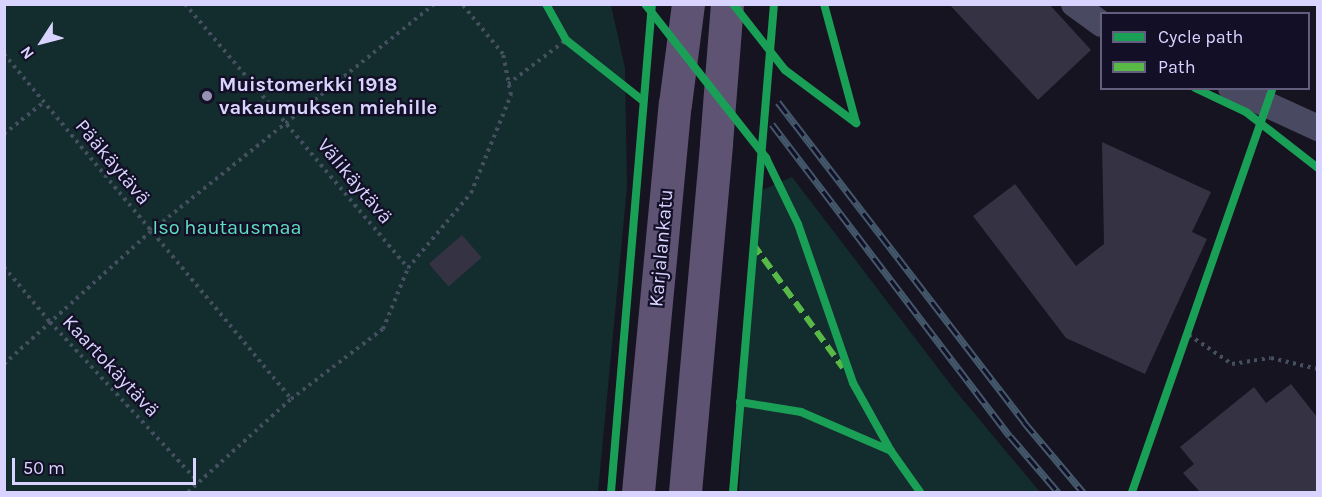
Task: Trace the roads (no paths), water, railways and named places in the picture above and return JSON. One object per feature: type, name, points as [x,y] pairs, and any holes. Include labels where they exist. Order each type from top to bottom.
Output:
[{"type":"main road","name":"Karjalankatu","points":[[638,492],[675,104],[688,4]]},
{"type":"main road","points":[[685,492],[727,4]]},
{"type":"street","points":[[1074,4],[1100,23]]},
{"type":"street","points":[[1235,90],[1317,128]]},
{"type":"railway","points":[[778,102],[1024,422],[1083,492]]},
{"type":"railway","points":[[772,124],[1010,436],[1058,492]]},
{"type":"place","name":"Muistomerkki 1918 vakaumuksen miehille","points":[[207,96]]},
{"type":"park label","name":"Iso hautausmaa","points":[[227,227]]}]
